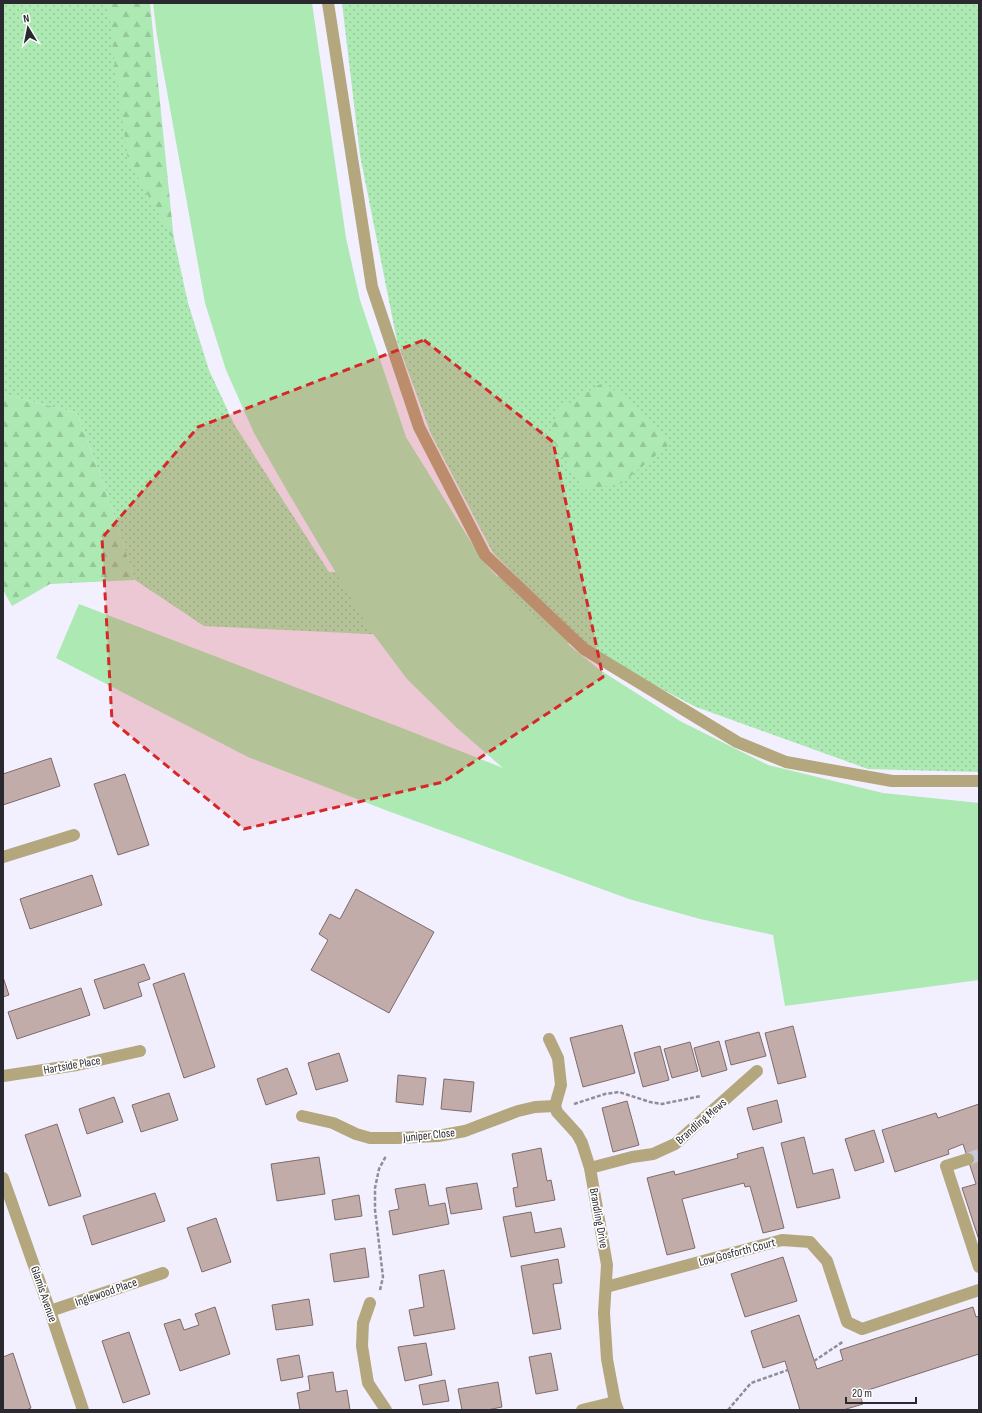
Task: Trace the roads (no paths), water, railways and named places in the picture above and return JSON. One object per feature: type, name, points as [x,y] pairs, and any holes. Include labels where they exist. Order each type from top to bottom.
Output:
[{"type":"street","points":[[328,3],[372,287],[419,427],[486,555],[584,649],[737,742],[786,762],[892,781],[979,781]]},
{"type":"street","points":[[3,857],[74,835]]},
{"type":"street","points":[[549,1039],[558,1058],[561,1085],[555,1106]]},
{"type":"street","name":"Hartside Place","points":[[3,1076],[77,1065],[140,1051]]},
{"type":"street","name":"Brandling Mews","points":[[590,1168],[653,1154],[675,1144],[757,1070]]},
{"type":"street","name":"Juniper Close","points":[[302,1116],[333,1123],[356,1134],[370,1138],[397,1138],[438,1136],[465,1132],[518,1111],[535,1107],[555,1106]]},
{"type":"street","name":"Brandling Drive","points":[[555,1106],[557,1112],[577,1134],[582,1143],[590,1168],[606,1265],[604,1313],[607,1359],[617,1406]]},
{"type":"street","points":[[968,1159],[946,1166],[979,1267]]},
{"type":"street","name":"Glamis Avenue","points":[[3,1178],[83,1410]]},
{"type":"street","name":"Low Gosforth Court","points":[[606,1287],[782,1240],[810,1242],[827,1262],[847,1322],[862,1329],[979,1290]]},
{"type":"street","name":"Inglewood Place","points":[[50,1311],[163,1273]]},
{"type":"street","points":[[370,1303],[363,1323],[362,1346],[368,1384],[386,1410]]},
{"type":"street","points":[[582,1410],[617,1406]]},
{"type":"tunnel","points":[[968,1159],[979,1155]]}]
